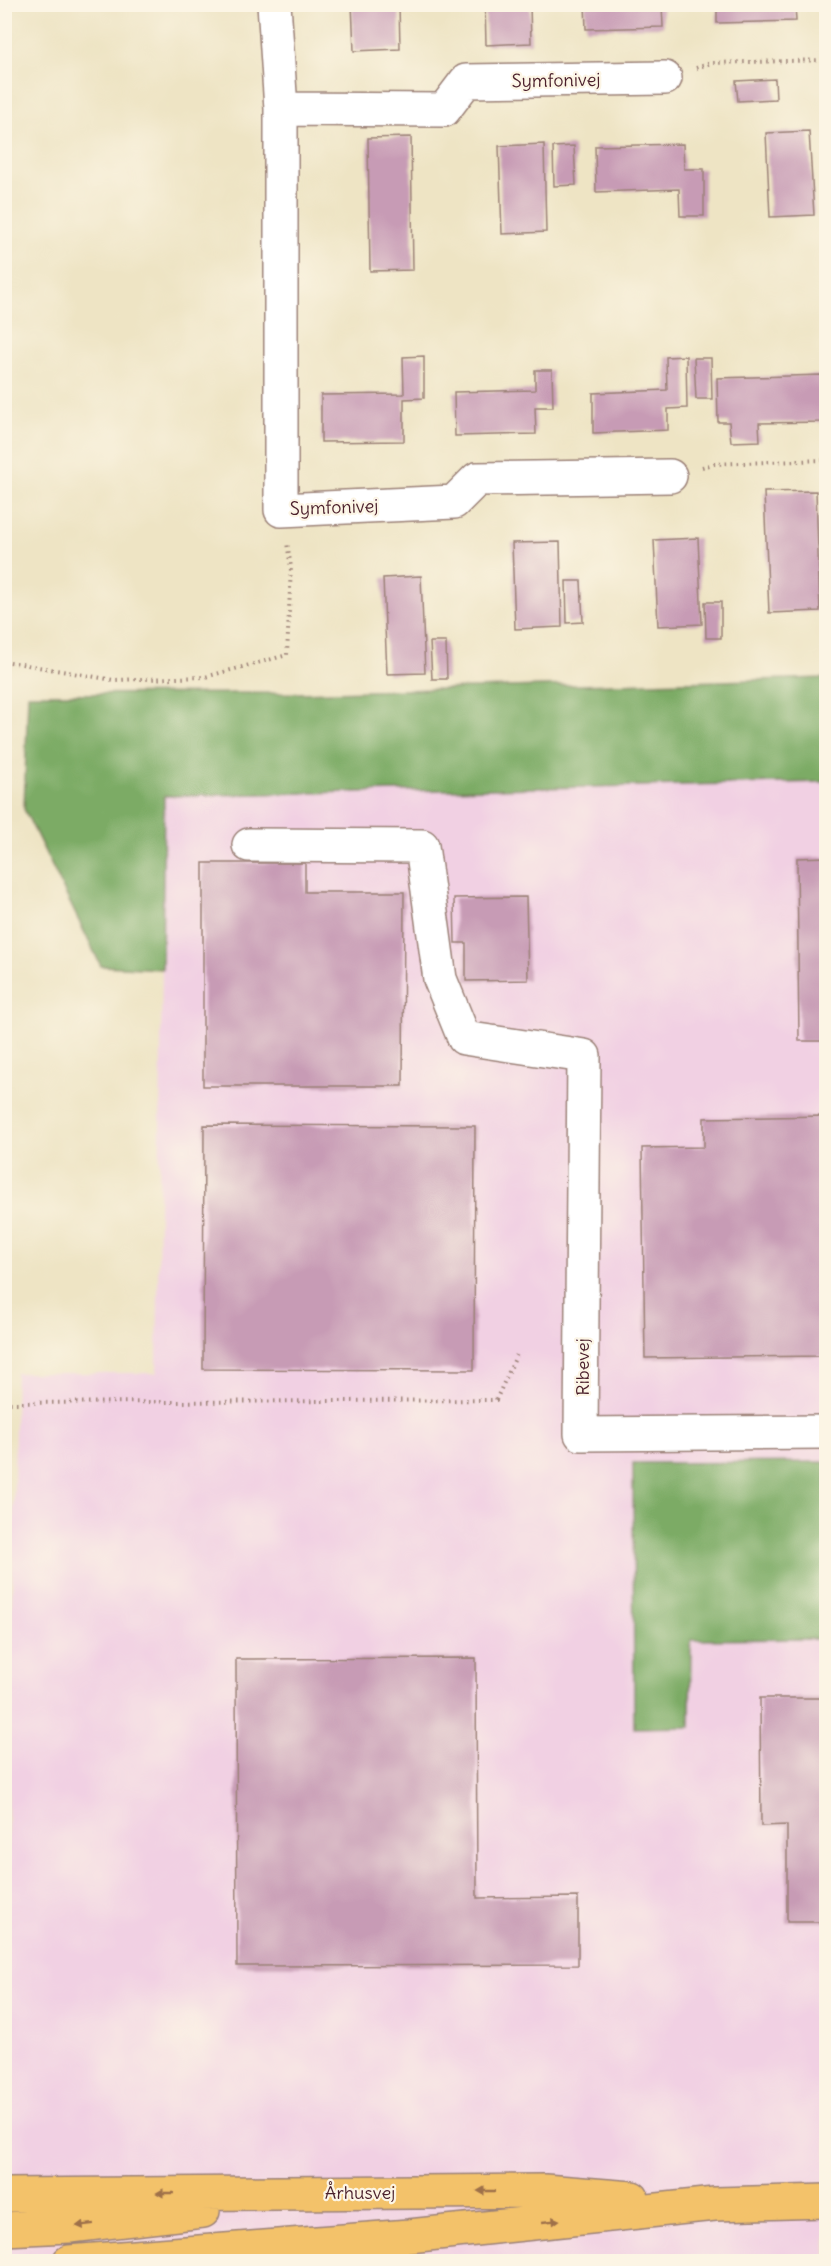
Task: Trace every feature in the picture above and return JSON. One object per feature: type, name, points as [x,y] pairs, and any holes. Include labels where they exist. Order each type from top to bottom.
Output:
[{"type":"main road","name":"Århusvej","points":[[4,2195],[545,2191],[715,2204]]},
{"type":"main road","points":[[4,2229],[70,2226],[372,2192]]},
{"type":"main road","name":"Århusvej","points":[[69,2262],[409,2236],[715,2204],[826,2201]]},
{"type":"street","name":"Symfonivej","points":[[274,4],[281,109],[281,510],[454,502],[477,479],[670,476]]},
{"type":"street","name":"Symfonivej","points":[[281,109],[444,110],[466,81],[665,78]]},
{"type":"street","name":"Ribevej","points":[[249,845],[422,846],[440,979],[464,1038],[584,1056],[582,1434],[826,1432]]},
{"type":"path","points":[[665,78],[711,63],[826,60]]},
{"type":"path","points":[[670,476],[714,464],[826,460]]},
{"type":"path","points":[[4,661],[112,680],[205,677],[287,655],[291,567],[281,510]]},
{"type":"path","points":[[4,1403],[496,1400],[517,1354]]},
{"type":"shaded area","points":[[826,782],[826,2261],[5,2262],[5,1988],[16,1373],[157,1373],[164,796]]},
{"type":"green space","points":[[826,678],[826,782],[164,796],[162,969],[101,966],[24,809],[28,694],[298,693]]},
{"type":"green space","points":[[826,1462],[826,1639],[691,1640],[690,1727],[634,1728],[633,1463]]},
{"type":"building","points":[[352,4],[399,4],[400,49],[354,51]]},
{"type":"building","points":[[485,4],[530,4],[531,43],[486,45]]},
{"type":"building","points":[[585,4],[662,4],[663,27],[586,29]]},
{"type":"building","points":[[717,4],[795,4],[796,21],[717,23]]},
{"type":"building","points":[[775,79],[776,99],[738,101],[736,81]]},
{"type":"building","points":[[809,131],[814,215],[770,217],[766,133]]},
{"type":"building","points":[[411,137],[413,270],[370,271],[368,138]]},
{"type":"building","points":[[544,144],[546,232],[502,234],[499,146]]},
{"type":"building","points":[[683,144],[684,169],[704,169],[704,216],[680,216],[679,189],[596,192],[595,146]]},
{"type":"building","points":[[574,146],[576,185],[554,186],[553,147]]},
{"type":"building","points":[[424,356],[424,398],[404,399],[404,441],[321,442],[321,395],[404,394],[403,357]]},
{"type":"building","points":[[686,356],[687,408],[668,409],[668,430],[593,433],[593,393],[667,390],[666,357]]},
{"type":"building","points":[[694,358],[711,358],[712,399],[696,399]]},
{"type":"building","points":[[535,370],[552,370],[553,407],[535,407],[536,434],[455,436],[454,392],[535,390]]},
{"type":"building","points":[[822,375],[823,422],[759,423],[760,441],[731,442],[729,422],[718,422],[717,378]]},
{"type":"building","points":[[816,491],[820,611],[769,613],[764,492]]},
{"type":"building","points":[[698,538],[702,624],[658,626],[654,540]]},
{"type":"building","points":[[560,542],[562,627],[515,629],[512,543]]},
{"type":"building","points":[[421,576],[425,673],[387,674],[383,578]]},
{"type":"building","points":[[566,581],[581,581],[583,622],[567,623]]},
{"type":"building","points":[[705,602],[721,602],[721,638],[706,638]]},
{"type":"building","points":[[430,642],[446,642],[447,679],[432,679]]},
{"type":"building","points":[[826,857],[826,1041],[799,1041],[797,858]]},
{"type":"building","points":[[203,863],[305,863],[305,892],[404,892],[403,1086],[203,1086]]},
{"type":"building","points":[[526,897],[528,980],[466,981],[466,943],[455,943],[454,898]]},
{"type":"building","points":[[826,1116],[826,1356],[645,1358],[642,1148],[704,1147],[704,1118]]},
{"type":"building","points":[[204,1125],[475,1126],[474,1370],[203,1369]]},
{"type":"building","points":[[476,1658],[477,1898],[578,1897],[578,1965],[237,1966],[236,1659]]},
{"type":"building","points":[[760,1698],[826,1698],[826,1922],[787,1922],[787,1825],[761,1826]]}]
